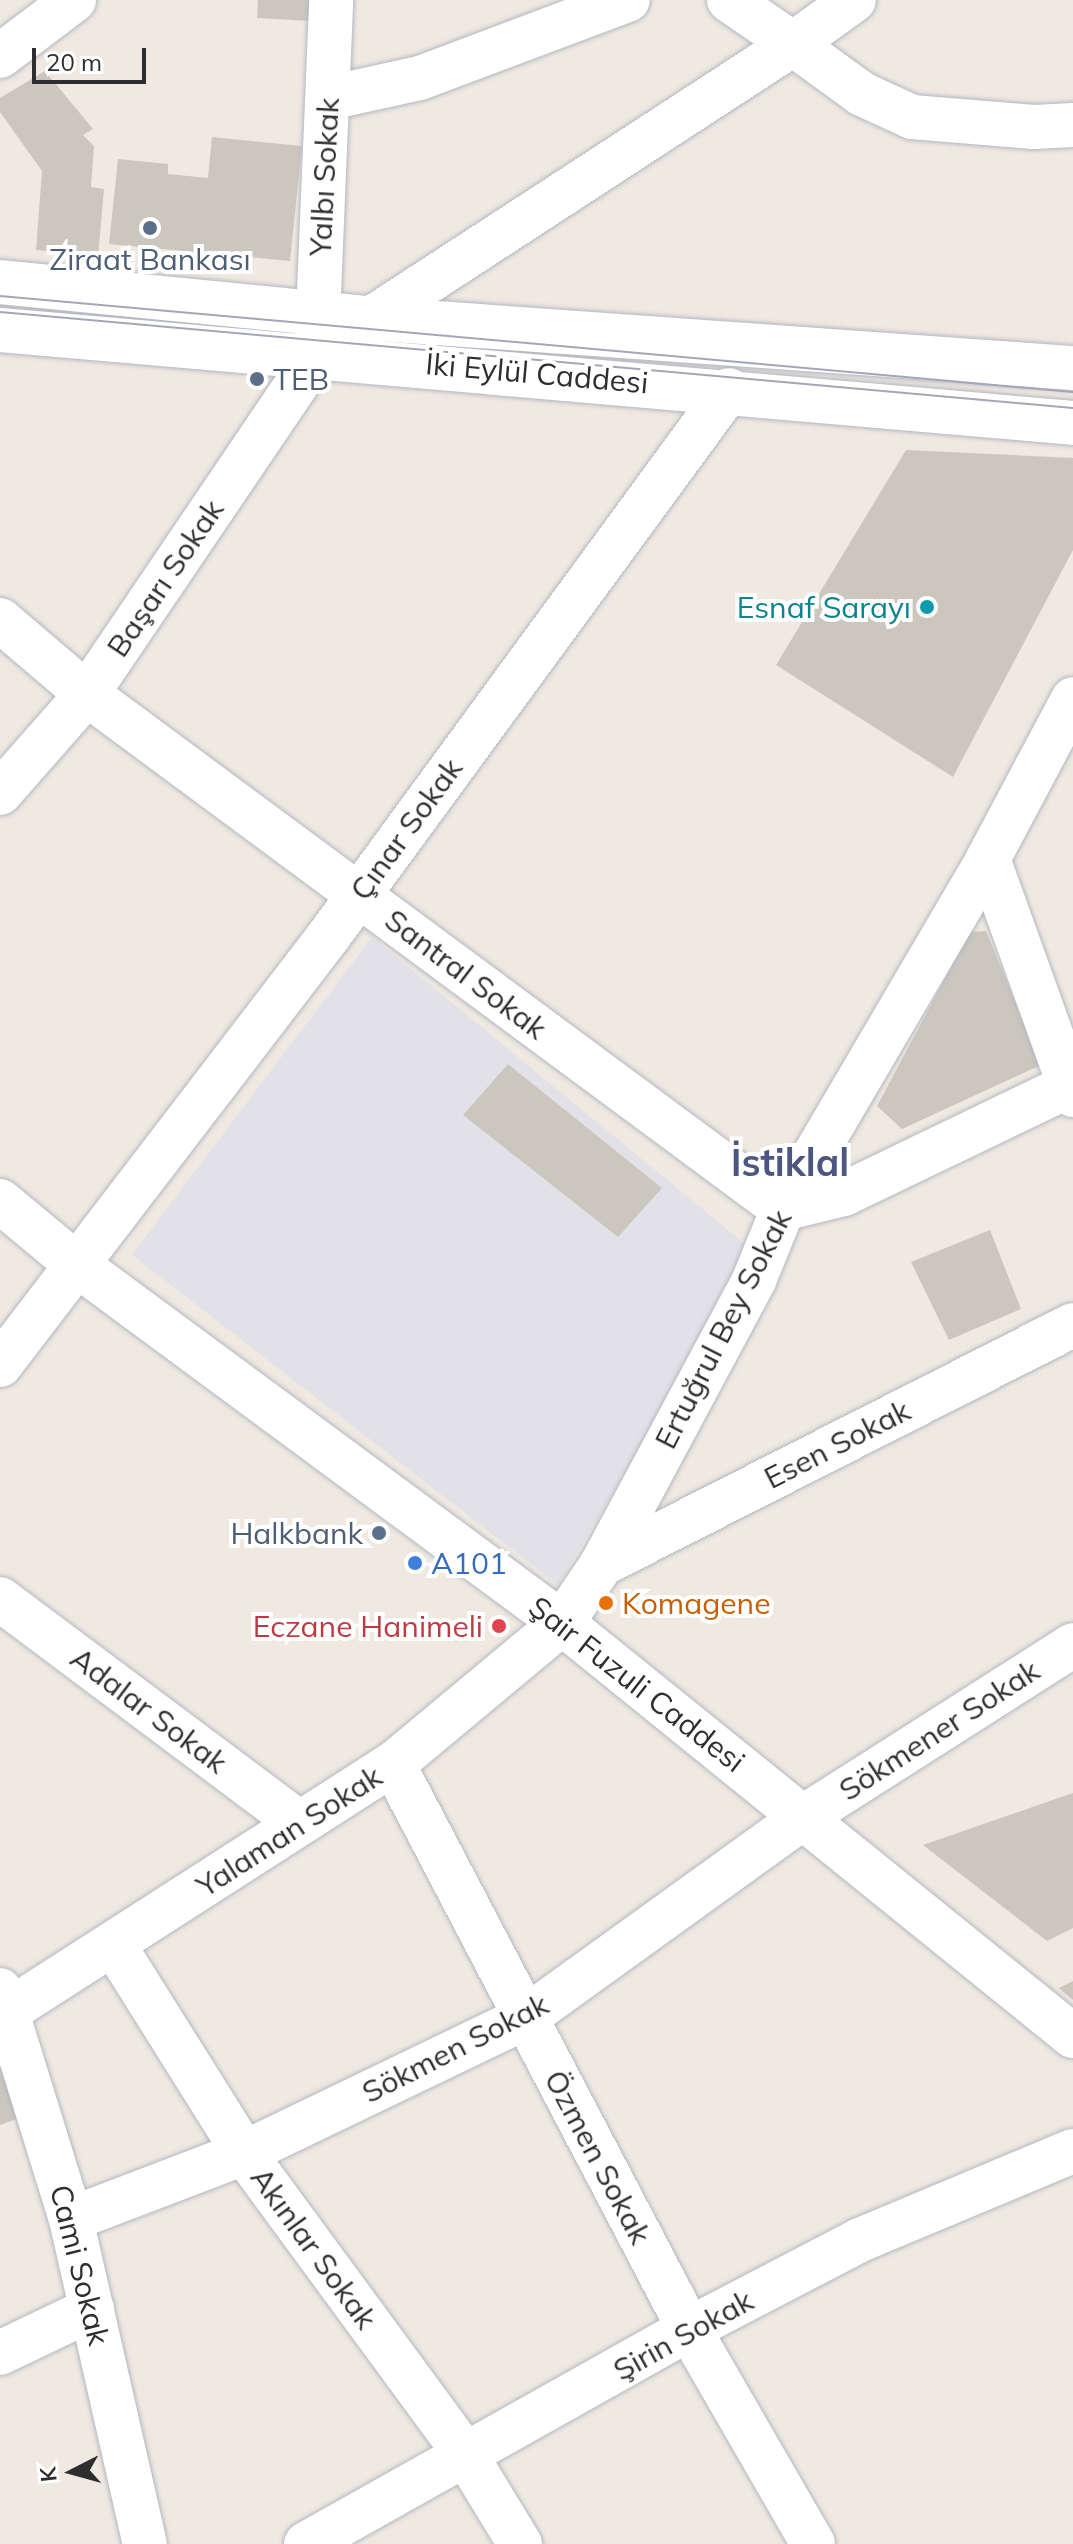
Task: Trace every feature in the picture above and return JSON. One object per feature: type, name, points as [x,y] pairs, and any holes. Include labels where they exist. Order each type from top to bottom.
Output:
[{"type":"street","points":[[0,56],[74,0]]},
{"type":"street","name":"Yalbı Sokak","points":[[317,333],[331,0]]},
{"type":"street","points":[[329,98],[420,78],[628,0]]},
{"type":"street","points":[[729,0],[862,94],[912,117],[1073,125]]},
{"type":"street","points":[[0,282],[317,333],[366,318],[793,44],[854,0]]},
{"type":"street","points":[[366,318],[1073,368]]},
{"type":"street","name":"İki Eylül Caddesi","points":[[0,330],[317,333],[729,390],[1073,423]]},
{"type":"street","name":"Başarı Sokak","points":[[0,793],[87,694],[317,333]]},
{"type":"street","name":"Çınar Sokak","points":[[0,1365],[358,894],[729,390]]},
{"type":"street","name":"Santral Sokak","points":[[0,620],[87,694],[783,1209]]},
{"type":"street","name":"Ertuğrul Bey Sokak","points":[[562,1623],[602,1564],[754,1280],[783,1209],[988,859],[1073,699]]},
{"type":"street","points":[[783,1209],[844,1194],[1072,1088],[988,859]]},
{"type":"street","name":"Şair Fuzuli Caddesi","points":[[0,1201],[76,1264],[562,1623],[805,1816],[1073,2036]]},
{"type":"street","name":"Esen Sokak","points":[[602,1564],[1073,1325]]},
{"type":"street","name":"Adalar Sokak","points":[[0,1599],[298,1822]]},
{"type":"street","name":"Yalaman Sokak","points":[[3,2006],[115,1947],[298,1822],[393,1764],[562,1623]]},
{"type":"street","name":"Sökmener Sokak","points":[[805,1816],[1073,1645]]},
{"type":"street","name":"Özmen Sokak","points":[[393,1764],[689,2329],[813,2544]]},
{"type":"street","name":"Sökmen Sokak","points":[[71,2219],[244,2153],[525,2018],[805,1816]]},
{"type":"street","name":"Akınlar Sokak","points":[[115,1947],[244,2153],[467,2457],[520,2544]]},
{"type":"street","name":"Cami Sokak","points":[[3,2006],[71,2219],[145,2544]]},
{"type":"street","name":"Şirin Sokak","points":[[306,2544],[467,2457],[689,2329],[860,2240],[1073,2151]]},
{"type":"street","points":[[0,2353],[92,2309]]},
{"type":"shaded area","points":[[372,937],[756,1253],[558,1585],[132,1255]]},
{"type":"building","points":[[258,0],[312,0],[310,21],[257,18]]},
{"type":"building","points":[[45,71],[93,129],[83,135],[94,146],[91,187],[104,189],[98,256],[36,250],[42,171],[0,112],[0,98]]},
{"type":"building","points":[[212,137],[302,146],[290,261],[109,244],[118,159],[168,164],[168,174],[208,178]]},
{"type":"building","name":"Esnaf Sarayı","points":[[906,450],[1073,458],[1073,550],[953,777],[776,665]]},
{"type":"building","points":[[986,931],[1041,1065],[902,1129],[877,1106],[970,932]]},
{"type":"building","points":[[508,1064],[662,1188],[618,1237],[463,1115]]},
{"type":"building","points":[[990,1230],[1021,1309],[949,1340],[911,1262]]},
{"type":"building","points":[[1073,1793],[1073,1928],[1047,1941],[923,1845]]},
{"type":"building","points":[[1073,1981],[1073,2000],[1059,1988]]},
{"type":"building","points":[[0,2054],[28,2115],[0,2125]]},
{"type":"tram line","points":[[0,296],[1073,392]]},
{"type":"tram line","points":[[0,312],[1073,408]]},
{"type":"place","name":"Ziraat Bankası","points":[[150,228]]},
{"type":"place","name":"TEB","points":[[257,379]]},
{"type":"place","name":"Esnaf Sarayı","points":[[927,607]]},
{"type":"place","name":"Halkbank","points":[[379,1533]]},
{"type":"place","name":"A101","points":[[415,1563]]},
{"type":"place","name":"Komagene","points":[[606,1603]]},
{"type":"place","name":"Eczane Hanimeli","points":[[499,1626]]},
{"type":"district","name":"İstiklal","points":[[790,1163]]}]
